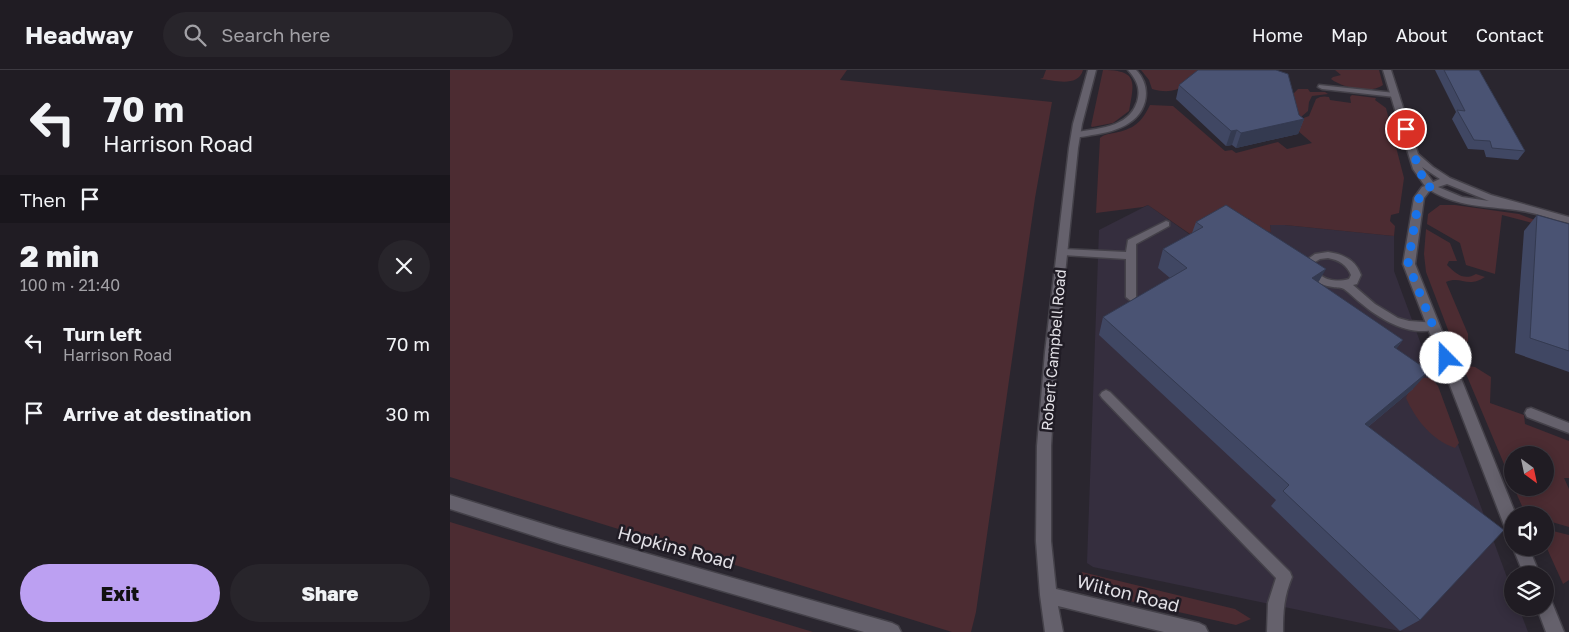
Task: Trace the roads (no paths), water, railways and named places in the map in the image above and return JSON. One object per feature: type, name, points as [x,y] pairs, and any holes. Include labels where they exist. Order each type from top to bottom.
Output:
[{"type":"street","name":"Robert Campbell Road","points":[[1054,632],[1048,595],[1043,530],[1049,380],[1076,135],[1092,70]]},
{"type":"street","points":[[1387,70],[1420,173],[1431,186],[1442,193],[1460,200],[1518,207]]},
{"type":"street","points":[[1414,154],[1430,170],[1447,180],[1518,207],[1569,220]]},
{"type":"street","points":[[1447,180],[1431,186],[1419,198],[1408,259],[1410,270],[1504,506]]},
{"type":"street","name":"Hopkins Road","points":[[450,502],[537,531],[752,590],[892,632]]},
{"type":"street","name":"Wilton Road","points":[[1048,595],[1200,632]]},
{"type":"street","points":[[1549,616],[1555,632]]},
{"type":"lane","points":[[1076,135],[1120,125],[1135,115],[1140,104],[1143,85],[1132,70]]},
{"type":"lane","points":[[1322,87],[1395,95]]},
{"type":"lane","points":[[1131,297],[1131,242],[1166,224]]},
{"type":"lane","points":[[1063,252],[1131,256]]},
{"type":"lane","points":[[1345,284],[1394,321],[1405,324],[1433,326]]},
{"type":"lane","points":[[1106,395],[1285,577],[1276,592],[1275,632]]},
{"type":"lane","points":[[1531,413],[1569,428]]}]
